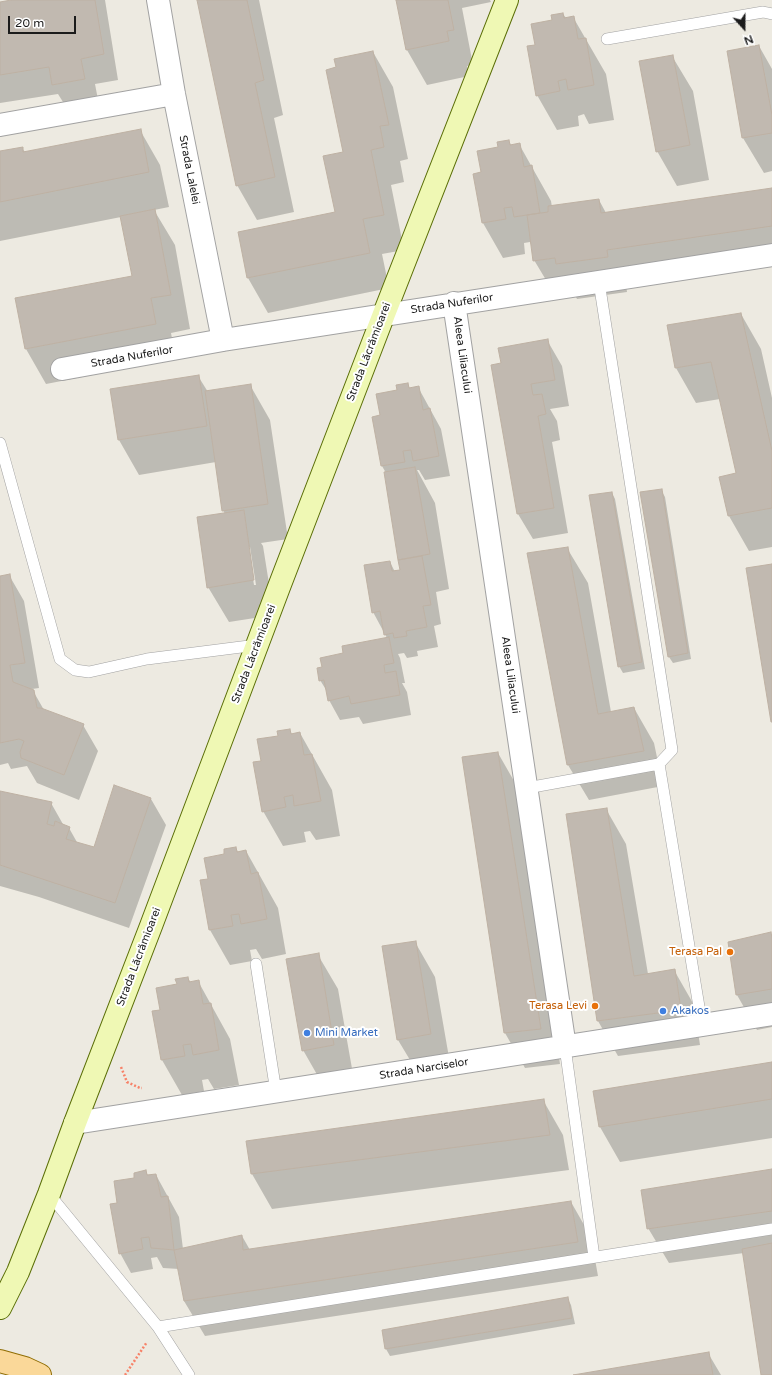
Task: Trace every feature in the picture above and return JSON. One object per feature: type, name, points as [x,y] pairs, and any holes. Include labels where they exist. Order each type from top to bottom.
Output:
[{"type":"main road","name":"Strada Lăcrămioarei","points":[[0,1308],[18,1272],[49,1194],[257,645],[384,314],[507,0]]},
{"type":"main road","points":[[0,1362],[25,1368],[40,1375]]},
{"type":"street","name":"Strada Lalelei","points":[[158,0],[174,94],[223,340]]},
{"type":"street","points":[[0,125],[174,94]]},
{"type":"street","name":"Strada Nuferilor","points":[[62,369],[223,340],[384,314],[772,255]]},
{"type":"street","name":"Aleea Liliacului","points":[[454,303],[565,1047]]},
{"type":"street","name":"Strada Narciselor","points":[[75,1124],[772,1014]]},
{"type":"lane","points":[[608,39],[763,12],[772,14]]},
{"type":"lane","points":[[526,788],[659,764],[672,750],[599,282]]},
{"type":"lane","points":[[0,443],[60,659],[75,670],[89,672],[147,659],[257,645]]},
{"type":"lane","points":[[659,764],[702,1025]]},
{"type":"lane","points":[[256,964],[276,1092]]},
{"type":"lane","points":[[565,1047],[594,1257]]},
{"type":"lane","points":[[49,1194],[158,1327],[189,1375]]},
{"type":"lane","points":[[158,1327],[772,1229]]},
{"type":"path","points":[[125,1375],[158,1327]]},
{"type":"building","points":[[11,0],[95,0],[104,54],[81,59],[85,79],[52,85],[49,67],[0,75],[0,2]]},
{"type":"building","points":[[197,0],[247,0],[264,80],[255,83],[275,177],[236,186]]},
{"type":"building","points":[[396,0],[448,0],[454,30],[447,31],[449,41],[406,50]]},
{"type":"building","points":[[563,13],[564,18],[574,16],[578,39],[586,38],[594,85],[568,90],[566,79],[558,81],[560,91],[536,96],[527,46],[535,45],[531,24],[552,20],[551,15]]},
{"type":"building","points":[[759,45],[772,115],[772,133],[742,138],[727,51]]},
{"type":"building","points":[[373,51],[389,125],[380,126],[384,147],[371,150],[384,215],[363,219],[370,253],[247,278],[238,232],[335,212],[323,156],[343,152],[326,70],[336,67],[334,59]]},
{"type":"building","points":[[673,55],[690,145],[656,152],[639,61]]},
{"type":"building","points":[[141,129],[149,172],[0,202],[0,151],[23,147],[23,152]]},
{"type":"building","points":[[509,140],[510,145],[520,143],[524,167],[532,165],[540,213],[514,217],[512,207],[504,208],[506,219],[482,223],[473,174],[481,172],[477,151],[498,147],[497,142]]},
{"type":"building","points":[[772,188],[772,226],[607,250],[608,257],[556,264],[555,258],[533,261],[527,215],[548,212],[548,206],[599,199],[601,213]]},
{"type":"building","points":[[155,209],[171,295],[151,298],[156,324],[25,349],[15,298],[132,276],[120,216]]},
{"type":"building","points":[[741,313],[772,451],[772,508],[728,516],[719,477],[736,473],[711,362],[675,368],[667,325]]},
{"type":"building","points":[[548,339],[555,380],[531,384],[533,395],[542,394],[546,414],[538,416],[554,508],[517,514],[491,365],[501,363],[498,348]]},
{"type":"building","points":[[199,375],[207,426],[118,440],[110,389]]},
{"type":"building","points":[[408,383],[409,388],[419,386],[423,410],[430,408],[439,456],[413,461],[411,450],[403,451],[405,462],[381,466],[372,417],[380,415],[376,394],[397,390],[396,385]]},
{"type":"building","points":[[251,384],[268,504],[222,511],[205,391]]},
{"type":"building","points":[[415,467],[430,554],[398,560],[384,472]]},
{"type":"building","points":[[662,489],[688,653],[668,657],[640,492]]},
{"type":"building","points":[[612,492],[642,662],[618,667],[589,495]]},
{"type":"building","points":[[244,510],[254,580],[207,588],[197,517]]},
{"type":"building","points":[[568,547],[598,714],[634,707],[644,751],[567,765],[527,553]]},
{"type":"building","points":[[422,556],[431,605],[423,606],[427,627],[406,631],[407,636],[394,638],[393,633],[384,635],[380,611],[372,613],[364,565],[390,561],[392,571],[400,570],[398,560]]},
{"type":"building","points":[[772,564],[772,722],[771,722],[746,568]]},
{"type":"building","points":[[10,574],[25,663],[10,665],[13,682],[34,690],[37,708],[41,708],[84,724],[64,775],[21,758],[20,752],[24,741],[19,739],[0,743],[0,576]]},
{"type":"building","points":[[389,637],[394,663],[384,665],[385,673],[396,671],[400,695],[351,704],[349,696],[328,701],[324,680],[319,681],[317,668],[322,667],[320,658],[343,653],[342,646]]},
{"type":"building","points":[[290,729],[291,734],[300,732],[304,755],[312,754],[321,801],[294,806],[293,795],[284,797],[286,807],[262,812],[253,762],[261,761],[257,739],[278,736],[277,731]]},
{"type":"building","points":[[498,752],[541,1029],[504,1033],[462,757]]},
{"type":"building","points":[[114,785],[151,798],[115,903],[0,865],[0,791],[52,802],[47,824],[54,826],[55,821],[70,827],[66,839],[94,847]]},
{"type":"building","points":[[607,808],[634,976],[675,969],[681,1010],[597,1021],[566,814]]},
{"type":"building","points":[[236,847],[237,852],[246,850],[251,874],[258,872],[267,919],[241,924],[239,914],[231,915],[233,926],[209,930],[200,880],[208,879],[204,858],[224,854],[224,849]]},
{"type":"building","points":[[771,932],[772,989],[736,995],[728,942]]},
{"type":"building","points":[[416,941],[431,1034],[397,1040],[382,946]]},
{"type":"building","points":[[319,953],[334,1045],[302,1051],[286,959]]},
{"type":"building","points":[[188,977],[189,982],[199,980],[203,1004],[211,1003],[219,1050],[193,1055],[191,1044],[183,1045],[185,1056],[161,1060],[152,1011],[160,1010],[156,988],[177,984],[175,979]]},
{"type":"building","points":[[772,1062],[772,1099],[599,1127],[593,1091]]},
{"type":"building","points":[[544,1099],[550,1135],[251,1174],[246,1141]]},
{"type":"building","points":[[772,1169],[772,1211],[647,1229],[641,1190]]},
{"type":"building","points":[[146,1170],[147,1175],[156,1174],[161,1197],[168,1196],[174,1250],[151,1248],[149,1237],[141,1238],[143,1249],[119,1254],[110,1204],[117,1203],[114,1181],[134,1178],[134,1173]]},
{"type":"building","points":[[571,1201],[578,1242],[184,1301],[174,1250],[242,1235],[243,1250]]},
{"type":"building","points":[[772,1243],[772,1375],[761,1375],[742,1249]]},
{"type":"building","points":[[568,1297],[572,1318],[385,1349],[382,1330]]},
{"type":"building","points":[[709,1352],[713,1375],[573,1375]]},
{"type":"place","name":"Terasa Pal","points":[[730,952]]},
{"type":"place","name":"Terasa Levi","points":[[595,1006]]},
{"type":"place","name":"Akakos","points":[[663,1011]]},
{"type":"place","name":"Mini Market","points":[[307,1033]]}]
